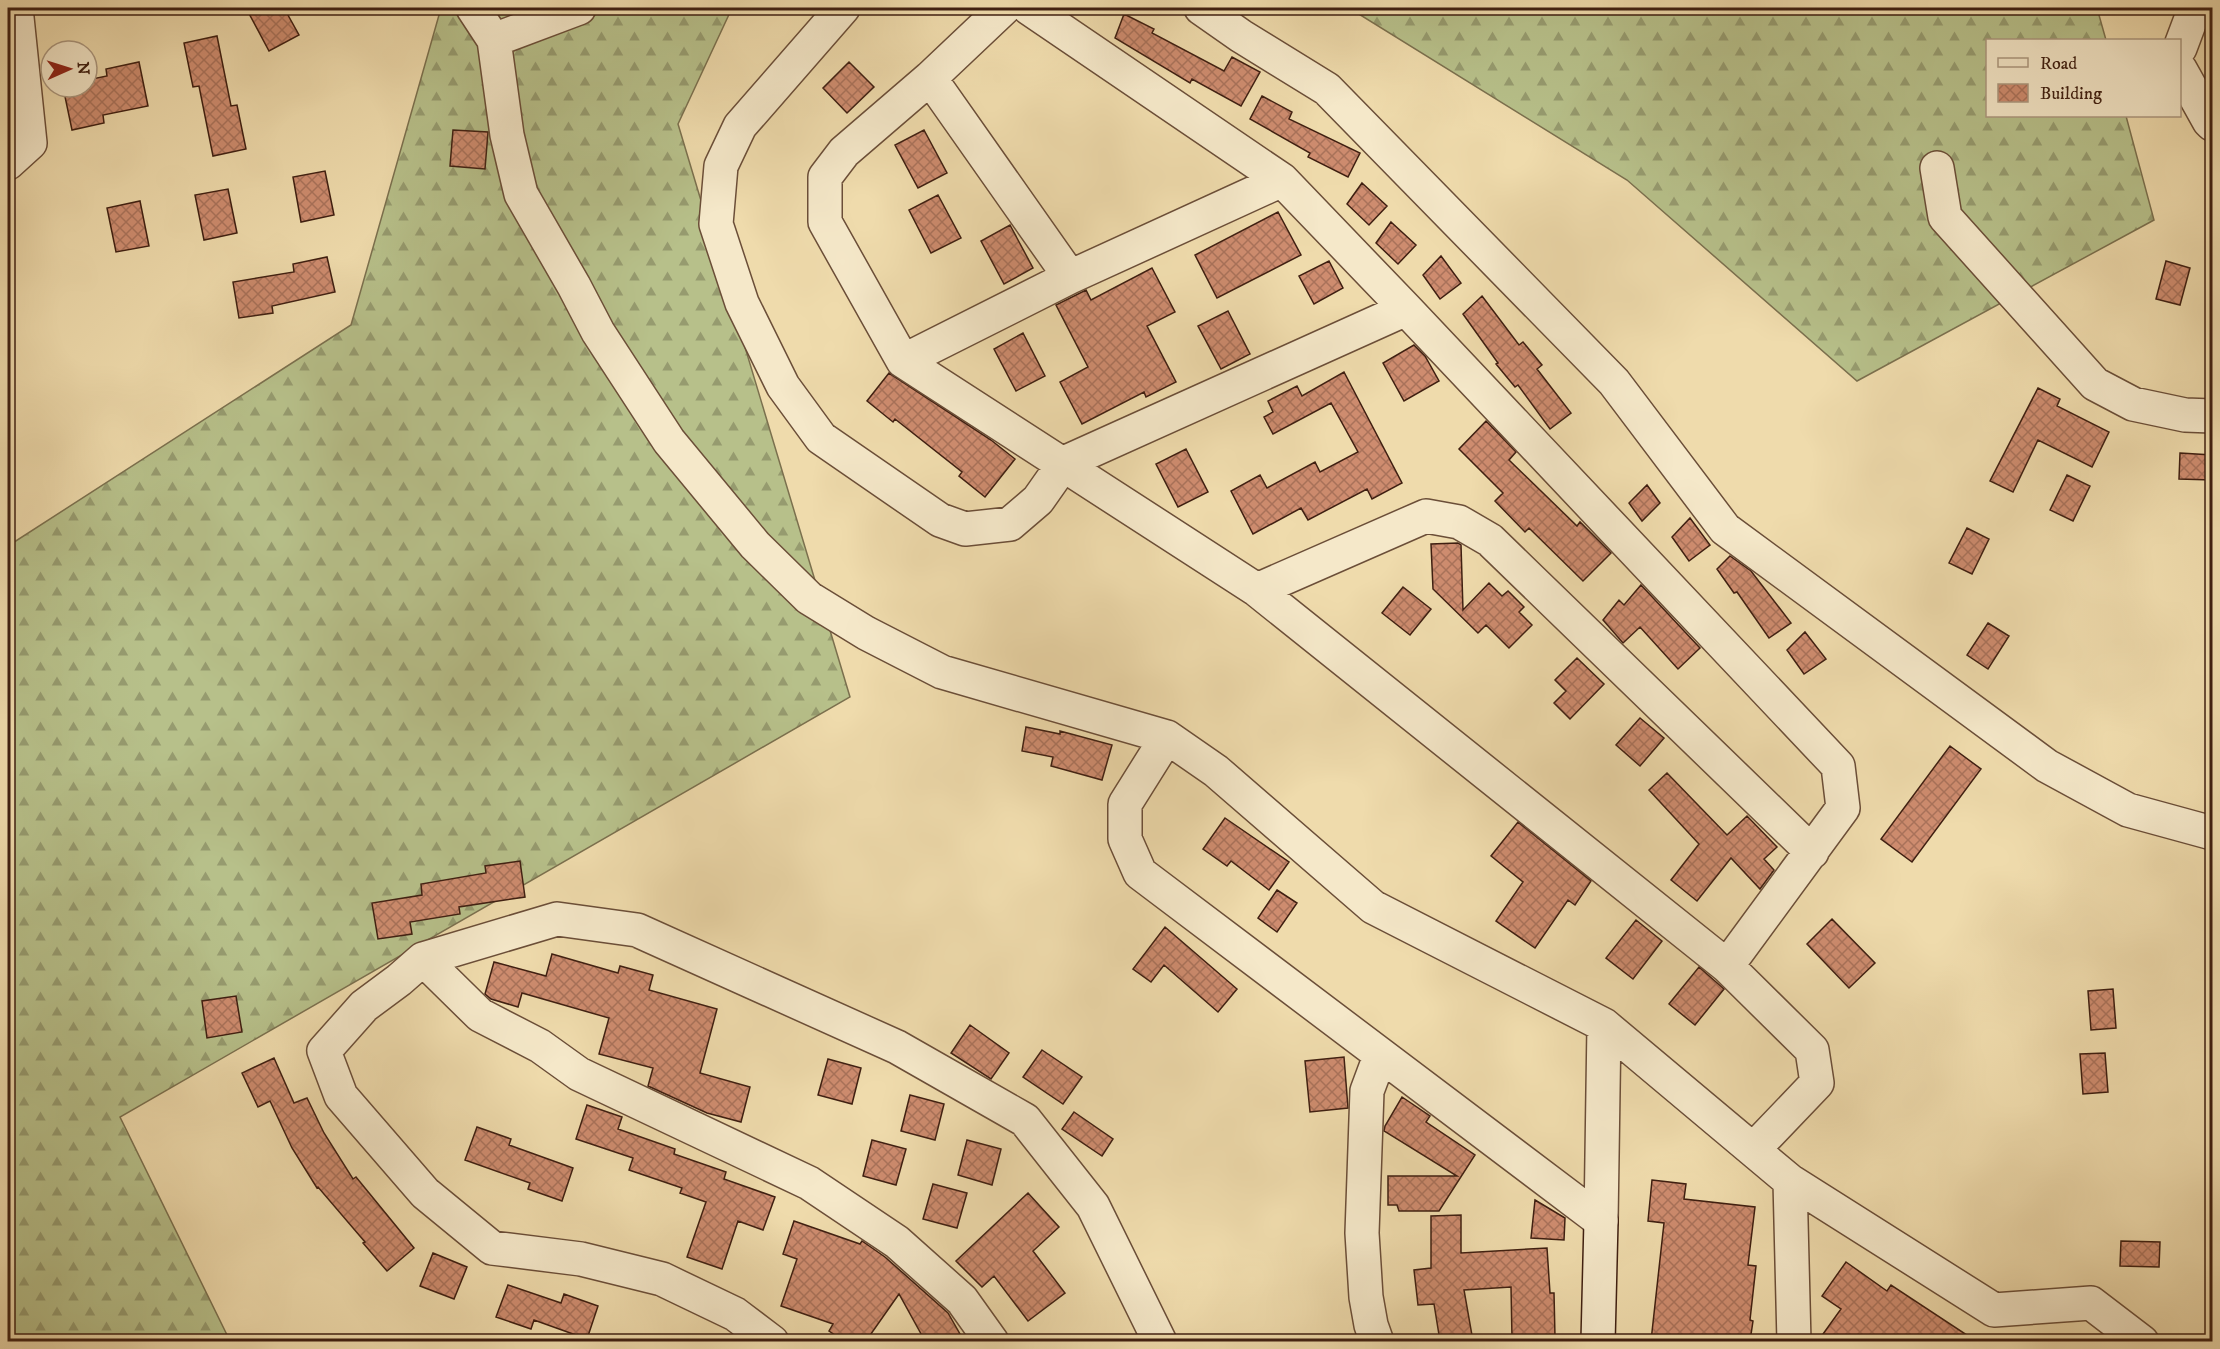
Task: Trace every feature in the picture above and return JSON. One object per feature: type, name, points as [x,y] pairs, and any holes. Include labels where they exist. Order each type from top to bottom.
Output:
[{"type":"street","points":[[8,163],[30,143],[16,8]]},
{"type":"street","points":[[473,8],[494,40],[507,135],[520,194],[598,332],[669,441],[755,544],[809,598],[866,633],[942,672],[1167,737],[1216,771],[1373,907],[1604,1025],[1790,1181],[1994,1310],[2091,1303],[2142,1341]]},
{"type":"street","points":[[494,40],[579,8]]},
{"type":"street","points":[[843,8],[740,126],[721,166],[716,224],[742,303],[783,386],[821,438],[940,520],[965,529],[1010,524],[1038,500],[1064,463],[1406,309]]},
{"type":"street","points":[[1004,8],[930,78],[844,152],[825,177],[825,222],[903,361],[1064,463],[1257,590],[1727,966],[1812,1050],[1817,1083],[1754,1150]]},
{"type":"street","points":[[1029,8],[1282,180],[1838,766],[1843,808],[1727,966]]},
{"type":"street","points":[[1201,8],[1241,36],[1327,89],[1614,382],[1725,529],[2047,766],[2128,810],[2212,833]]},
{"type":"street","points":[[2181,45],[2195,8]]},
{"type":"street","points":[[2181,71],[2212,124]]},
{"type":"street","points":[[930,78],[1070,277]]},
{"type":"street","points":[[1937,168],[1945,217],[2095,384],[2133,404],[2185,415],[2212,416]]},
{"type":"street","points":[[903,361],[1070,277],[1282,180]]},
{"type":"street","points":[[1257,590],[1426,516],[1459,522],[1490,540],[1812,852]]},
{"type":"street","points":[[1167,737],[1125,804],[1125,839],[1140,873],[1601,1221]]},
{"type":"street","points":[[772,1341],[735,1314],[662,1279],[581,1259],[492,1248],[425,1193],[341,1096],[324,1051],[364,1006],[423,959],[557,919],[637,930],[897,1047],[1025,1120],[1093,1206],[1160,1341]]},
{"type":"street","points":[[423,959],[480,1015],[540,1046],[579,1074],[809,1183],[897,1242],[962,1300],[992,1341]]},
{"type":"street","points":[[1598,1341],[1604,1025]]},
{"type":"street","points":[[1377,1341],[1371,1325],[1366,1297],[1362,1233],[1367,1092],[1380,1056]]},
{"type":"street","points":[[1790,1181],[1794,1341]]},
{"type":"green space","points":[[441,8],[732,8],[678,124],[850,697],[120,1117],[230,1341],[8,1342],[8,546],[351,325]]},
{"type":"green space","points":[[1349,8],[2097,8],[2106,39],[1986,39],[1986,117],[2126,117],[2154,220],[1857,381],[1627,180]]},
{"type":"building","points":[[246,8],[284,8],[299,35],[269,51]]},
{"type":"building","points":[[1124,14],[1154,29],[1152,33],[1224,71],[1232,57],[1260,72],[1241,106],[1192,79],[1190,83],[1115,38]]},
{"type":"building","points":[[217,36],[231,106],[237,105],[246,149],[213,156],[199,86],[193,87],[184,43]]},
{"type":"building","points":[[139,62],[148,106],[103,115],[104,123],[72,130],[66,99],[99,99],[99,78],[107,76],[106,69]]},
{"type":"building","points":[[849,62],[874,87],[847,113],[823,88]]},
{"type":"building","points":[[1262,96],[1292,112],[1289,119],[1360,153],[1348,177],[1308,157],[1310,153],[1250,119]]},
{"type":"building","points":[[453,130],[488,132],[485,169],[450,166]]},
{"type":"building","points":[[924,130],[947,173],[918,188],[895,145]]},
{"type":"building","points":[[325,171],[334,215],[301,222],[293,177]]},
{"type":"building","points":[[1362,183],[1387,206],[1369,225],[1347,204]]},
{"type":"building","points":[[228,189],[237,233],[204,240],[195,195]]},
{"type":"building","points":[[938,195],[961,238],[931,253],[909,210]]},
{"type":"building","points":[[140,201],[149,246],[116,252],[107,208]]},
{"type":"building","points":[[1278,212],[1301,255],[1217,298],[1195,255]]},
{"type":"building","points":[[1391,222],[1416,245],[1398,264],[1376,243]]},
{"type":"building","points":[[1010,225],[1033,268],[1004,284],[981,241]]},
{"type":"building","points":[[1441,256],[1461,283],[1440,299],[1423,275]]},
{"type":"building","points":[[327,257],[335,292],[272,306],[273,313],[239,318],[233,282],[294,272],[293,264]]},
{"type":"building","points":[[1329,261],[1343,288],[1314,304],[1299,276]]},
{"type":"building","points":[[2166,261],[2190,268],[2180,305],[2156,299]]},
{"type":"building","points":[[1152,268],[1175,312],[1147,326],[1176,382],[1146,397],[1144,392],[1082,424],[1060,382],[1088,367],[1056,305],[1086,290],[1091,300]]},
{"type":"building","points":[[1482,296],[1519,345],[1523,342],[1542,365],[1537,369],[1571,413],[1550,429],[1518,385],[1515,387],[1496,364],[1498,363],[1463,314]]},
{"type":"building","points":[[1228,311],[1250,354],[1221,369],[1198,326]]},
{"type":"building","points":[[1023,333],[1045,376],[1016,391],[994,349]]},
{"type":"building","points":[[1414,345],[1425,356],[1439,381],[1404,401],[1383,363]]},
{"type":"building","points":[[1344,372],[1402,483],[1372,499],[1367,489],[1308,520],[1301,508],[1253,534],[1231,491],[1260,475],[1267,488],[1315,462],[1320,472],[1358,452],[1331,403],[1273,434],[1264,417],[1273,412],[1268,401],[1297,386],[1302,396]]},
{"type":"building","points":[[889,373],[991,440],[1015,459],[985,497],[959,476],[962,472],[895,419],[893,422],[867,401]]},
{"type":"building","points":[[2038,388],[2060,399],[2057,406],[2109,432],[2092,467],[2038,440],[2013,492],[1990,481]]},
{"type":"building","points":[[1486,421],[1516,452],[1509,460],[1577,526],[1580,522],[1611,553],[1583,581],[1529,528],[1525,532],[1495,501],[1503,493],[1459,449]]},
{"type":"building","points":[[1186,449],[1208,492],[1178,507],[1156,464]]},
{"type":"building","points":[[2180,453],[2212,455],[2212,480],[2179,479]]},
{"type":"building","points":[[2067,475],[2090,486],[2073,521],[2050,510]]},
{"type":"building","points":[[1647,485],[1660,503],[1642,521],[1629,503]]},
{"type":"building","points":[[1690,518],[1710,545],[1689,561],[1672,537]]},
{"type":"building","points":[[1967,528],[1989,539],[1972,574],[1949,563]]},
{"type":"building","points":[[1458,543],[1461,545],[1463,610],[1489,583],[1502,596],[1508,591],[1524,607],[1519,612],[1532,625],[1509,648],[1486,625],[1478,633],[1433,589],[1431,544]]},
{"type":"building","points":[[1730,556],[1751,571],[1791,623],[1769,638],[1737,592],[1734,593],[1717,569]]},
{"type":"building","points":[[1641,585],[1700,648],[1678,669],[1640,627],[1623,643],[1603,620],[1619,600],[1624,605]]},
{"type":"building","points":[[1403,587],[1431,609],[1410,635],[1382,613]]},
{"type":"building","points":[[1988,623],[2009,636],[1988,669],[1967,655]]},
{"type":"building","points":[[1805,632],[1826,659],[1804,674],[1787,650]]},
{"type":"building","points":[[1577,658],[1604,684],[1570,719],[1554,703],[1566,691],[1555,680]]},
{"type":"building","points":[[1640,718],[1664,738],[1640,766],[1616,745]]},
{"type":"building","points":[[1026,727],[1060,734],[1060,731],[1112,745],[1102,780],[1051,766],[1053,757],[1022,751]]},
{"type":"building","points":[[1950,746],[1981,769],[1912,862],[1881,839]]},
{"type":"building","points":[[1667,773],[1727,835],[1747,816],[1777,847],[1764,859],[1774,870],[1760,889],[1731,858],[1697,901],[1671,880],[1699,844],[1649,790]]},
{"type":"building","points":[[1225,818],[1289,862],[1269,890],[1231,861],[1227,866],[1203,849]]},
{"type":"building","points":[[1518,822],[1591,881],[1575,905],[1568,900],[1535,948],[1496,921],[1523,882],[1491,856]]},
{"type":"building","points":[[520,861],[525,897],[459,907],[460,914],[410,922],[412,934],[378,939],[372,903],[422,895],[421,884],[486,873],[485,866]]},
{"type":"building","points":[[1277,890],[1297,903],[1277,932],[1258,918]]},
{"type":"building","points":[[1832,919],[1875,963],[1849,988],[1807,944]]},
{"type":"building","points":[[1636,920],[1662,941],[1633,979],[1606,958]]},
{"type":"building","points":[[1165,927],[1237,989],[1218,1012],[1164,965],[1151,982],[1133,969]]},
{"type":"building","points":[[552,954],[618,973],[620,966],[653,975],[649,990],[717,1009],[700,1073],[750,1087],[741,1122],[707,1113],[648,1086],[653,1068],[599,1054],[609,1018],[522,993],[518,1007],[491,999],[485,994],[494,962],[546,976]]},
{"type":"building","points":[[1699,967],[1724,989],[1695,1025],[1669,1004]]},
{"type":"building","points":[[2113,989],[2116,1028],[2091,1030],[2088,991]]},
{"type":"building","points":[[236,996],[242,1032],[207,1038],[202,1001]]},
{"type":"building","points":[[970,1025],[1009,1053],[991,1079],[951,1053]]},
{"type":"building","points":[[1042,1050],[1082,1077],[1063,1104],[1023,1077]]},
{"type":"building","points":[[2105,1053],[2108,1092],[2083,1094],[2080,1054]]},
{"type":"building","points":[[1344,1057],[1348,1108],[1310,1112],[1305,1061]]},
{"type":"building","points":[[274,1058],[294,1103],[307,1098],[324,1133],[353,1179],[356,1177],[414,1248],[387,1271],[363,1243],[365,1242],[317,1188],[292,1148],[270,1101],[258,1107],[242,1073]]},
{"type":"building","points":[[828,1059],[861,1068],[852,1104],[818,1095]]},
{"type":"building","points":[[910,1095],[944,1104],[935,1140],[901,1131]]},
{"type":"building","points":[[1402,1097],[1430,1116],[1426,1122],[1475,1155],[1439,1211],[1399,1211],[1397,1205],[1388,1205],[1388,1176],[1457,1176],[1384,1131]]},
{"type":"building","points":[[587,1105],[622,1117],[618,1129],[675,1149],[674,1154],[726,1172],[724,1179],[775,1197],[763,1230],[738,1221],[722,1269],[687,1257],[706,1202],[680,1193],[682,1188],[629,1170],[633,1158],[576,1139]]},
{"type":"building","points":[[1074,1112],[1113,1139],[1102,1156],[1062,1129]]},
{"type":"building","points":[[477,1127],[511,1139],[509,1145],[573,1168],[562,1201],[528,1189],[530,1183],[465,1160]]},
{"type":"building","points":[[872,1140],[906,1149],[896,1185],[863,1176]]},
{"type":"building","points":[[967,1140],[1001,1149],[992,1185],[958,1175]]},
{"type":"building","points":[[1652,1180],[1686,1184],[1684,1199],[1755,1207],[1748,1265],[1756,1266],[1750,1341],[1651,1341],[1664,1223],[1648,1221]]},
{"type":"building","points":[[933,1184],[967,1193],[957,1228],[923,1219]]},
{"type":"building","points":[[1028,1193],[1059,1227],[1033,1251],[1065,1293],[1028,1321],[994,1276],[982,1287],[956,1261]]},
{"type":"building","points":[[1535,1200],[1565,1218],[1564,1240],[1531,1238]]},
{"type":"building","points":[[1461,1215],[1461,1253],[1547,1248],[1550,1293],[1554,1293],[1555,1337],[1512,1338],[1511,1287],[1464,1290],[1473,1341],[1440,1341],[1434,1304],[1418,1305],[1414,1270],[1431,1268],[1431,1216]]},
{"type":"building","points":[[794,1221],[860,1244],[862,1241],[885,1257],[948,1313],[964,1341],[925,1341],[899,1294],[866,1341],[844,1341],[829,1331],[833,1324],[781,1306],[797,1259],[783,1254]]},
{"type":"building","points":[[2121,1241],[2160,1242],[2159,1267],[2120,1266]]},
{"type":"building","points":[[433,1253],[467,1267],[454,1299],[420,1286]]},
{"type":"building","points":[[1846,1262],[1887,1291],[1891,1285],[1976,1341],[1818,1341],[1841,1309],[1822,1296]]},
{"type":"building","points":[[508,1285],[561,1303],[564,1294],[598,1306],[587,1339],[534,1320],[531,1329],[496,1317]]}]
